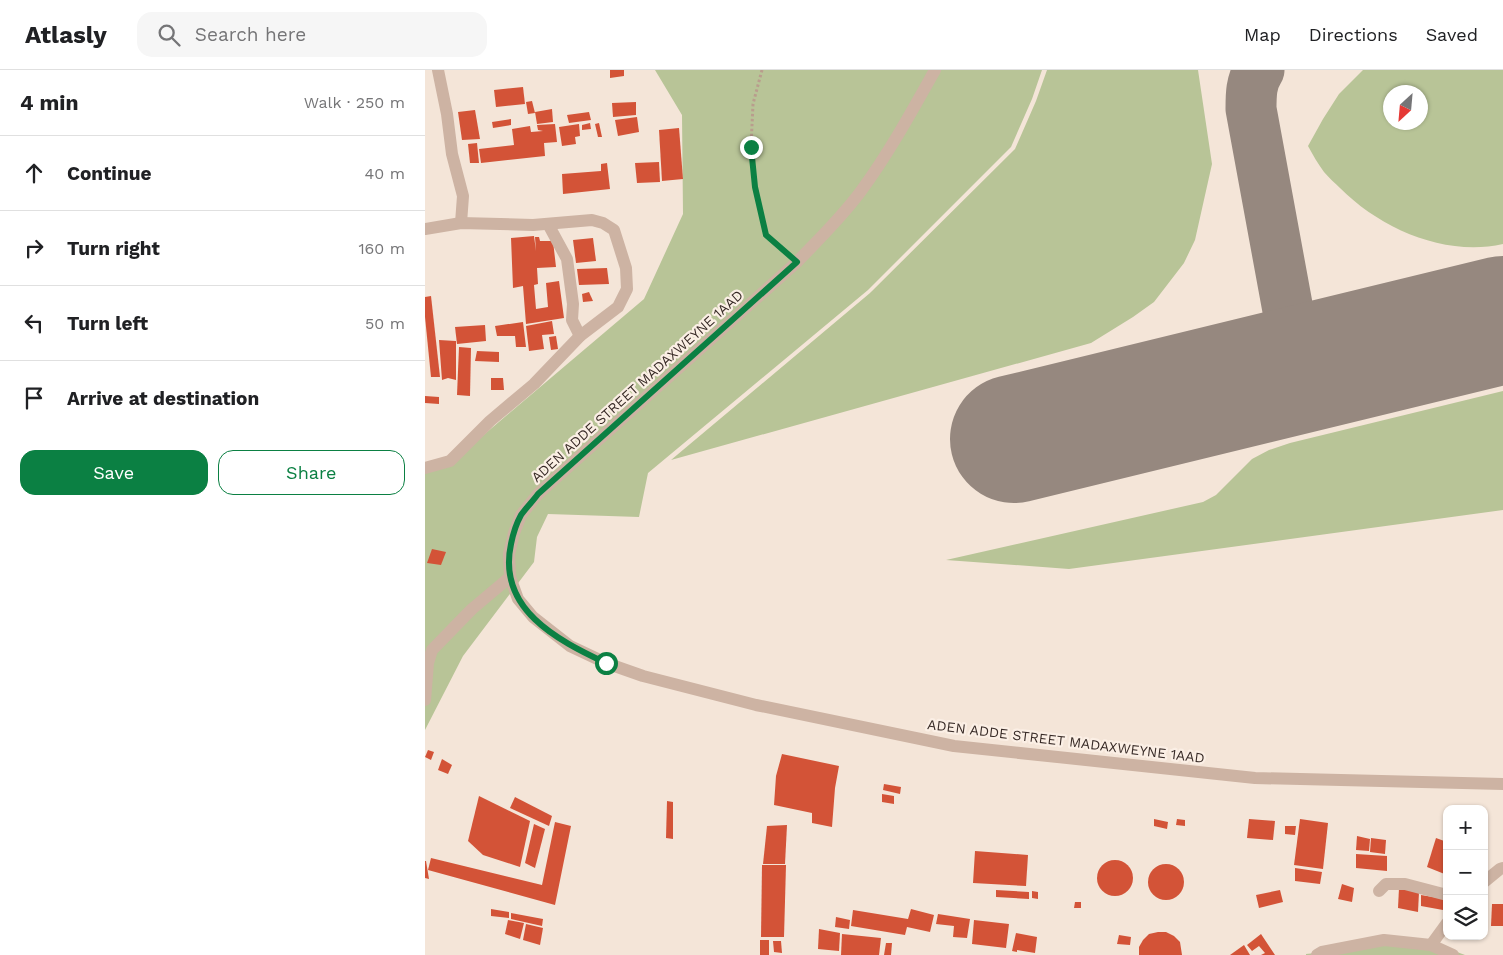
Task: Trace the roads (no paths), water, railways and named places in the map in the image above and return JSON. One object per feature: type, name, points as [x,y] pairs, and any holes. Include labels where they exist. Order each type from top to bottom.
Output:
[{"type":"street","points":[[438,70],[447,114],[452,154],[463,196],[461,223]]},
{"type":"street","name":"ADEN ADDE STREET MADAXWEYNE 1AAD","points":[[935,70],[889,151],[860,192],[829,229],[797,262],[538,494],[521,515],[509,554],[509,577],[518,599],[533,617],[570,646],[606,663],[643,676],[766,707],[954,746],[1245,777],[1503,784]]},
{"type":"street","points":[[425,229],[461,223],[533,225],[592,220],[603,223],[614,230],[626,268],[627,289],[618,307],[580,336],[534,384],[490,421],[450,461],[425,468]]},
{"type":"street","points":[[549,224],[567,259],[573,304],[572,320],[580,336]]},
{"type":"street","points":[[425,700],[428,663],[432,650],[472,610],[509,577]]},
{"type":"street","points":[[1488,879],[1503,868]]},
{"type":"street","points":[[1379,891],[1386,884],[1405,884],[1443,894]]},
{"type":"street","points":[[1431,946],[1443,929]]},
{"type":"street","points":[[1317,955],[1322,952],[1356,944],[1384,940],[1431,946],[1453,955]]}]
